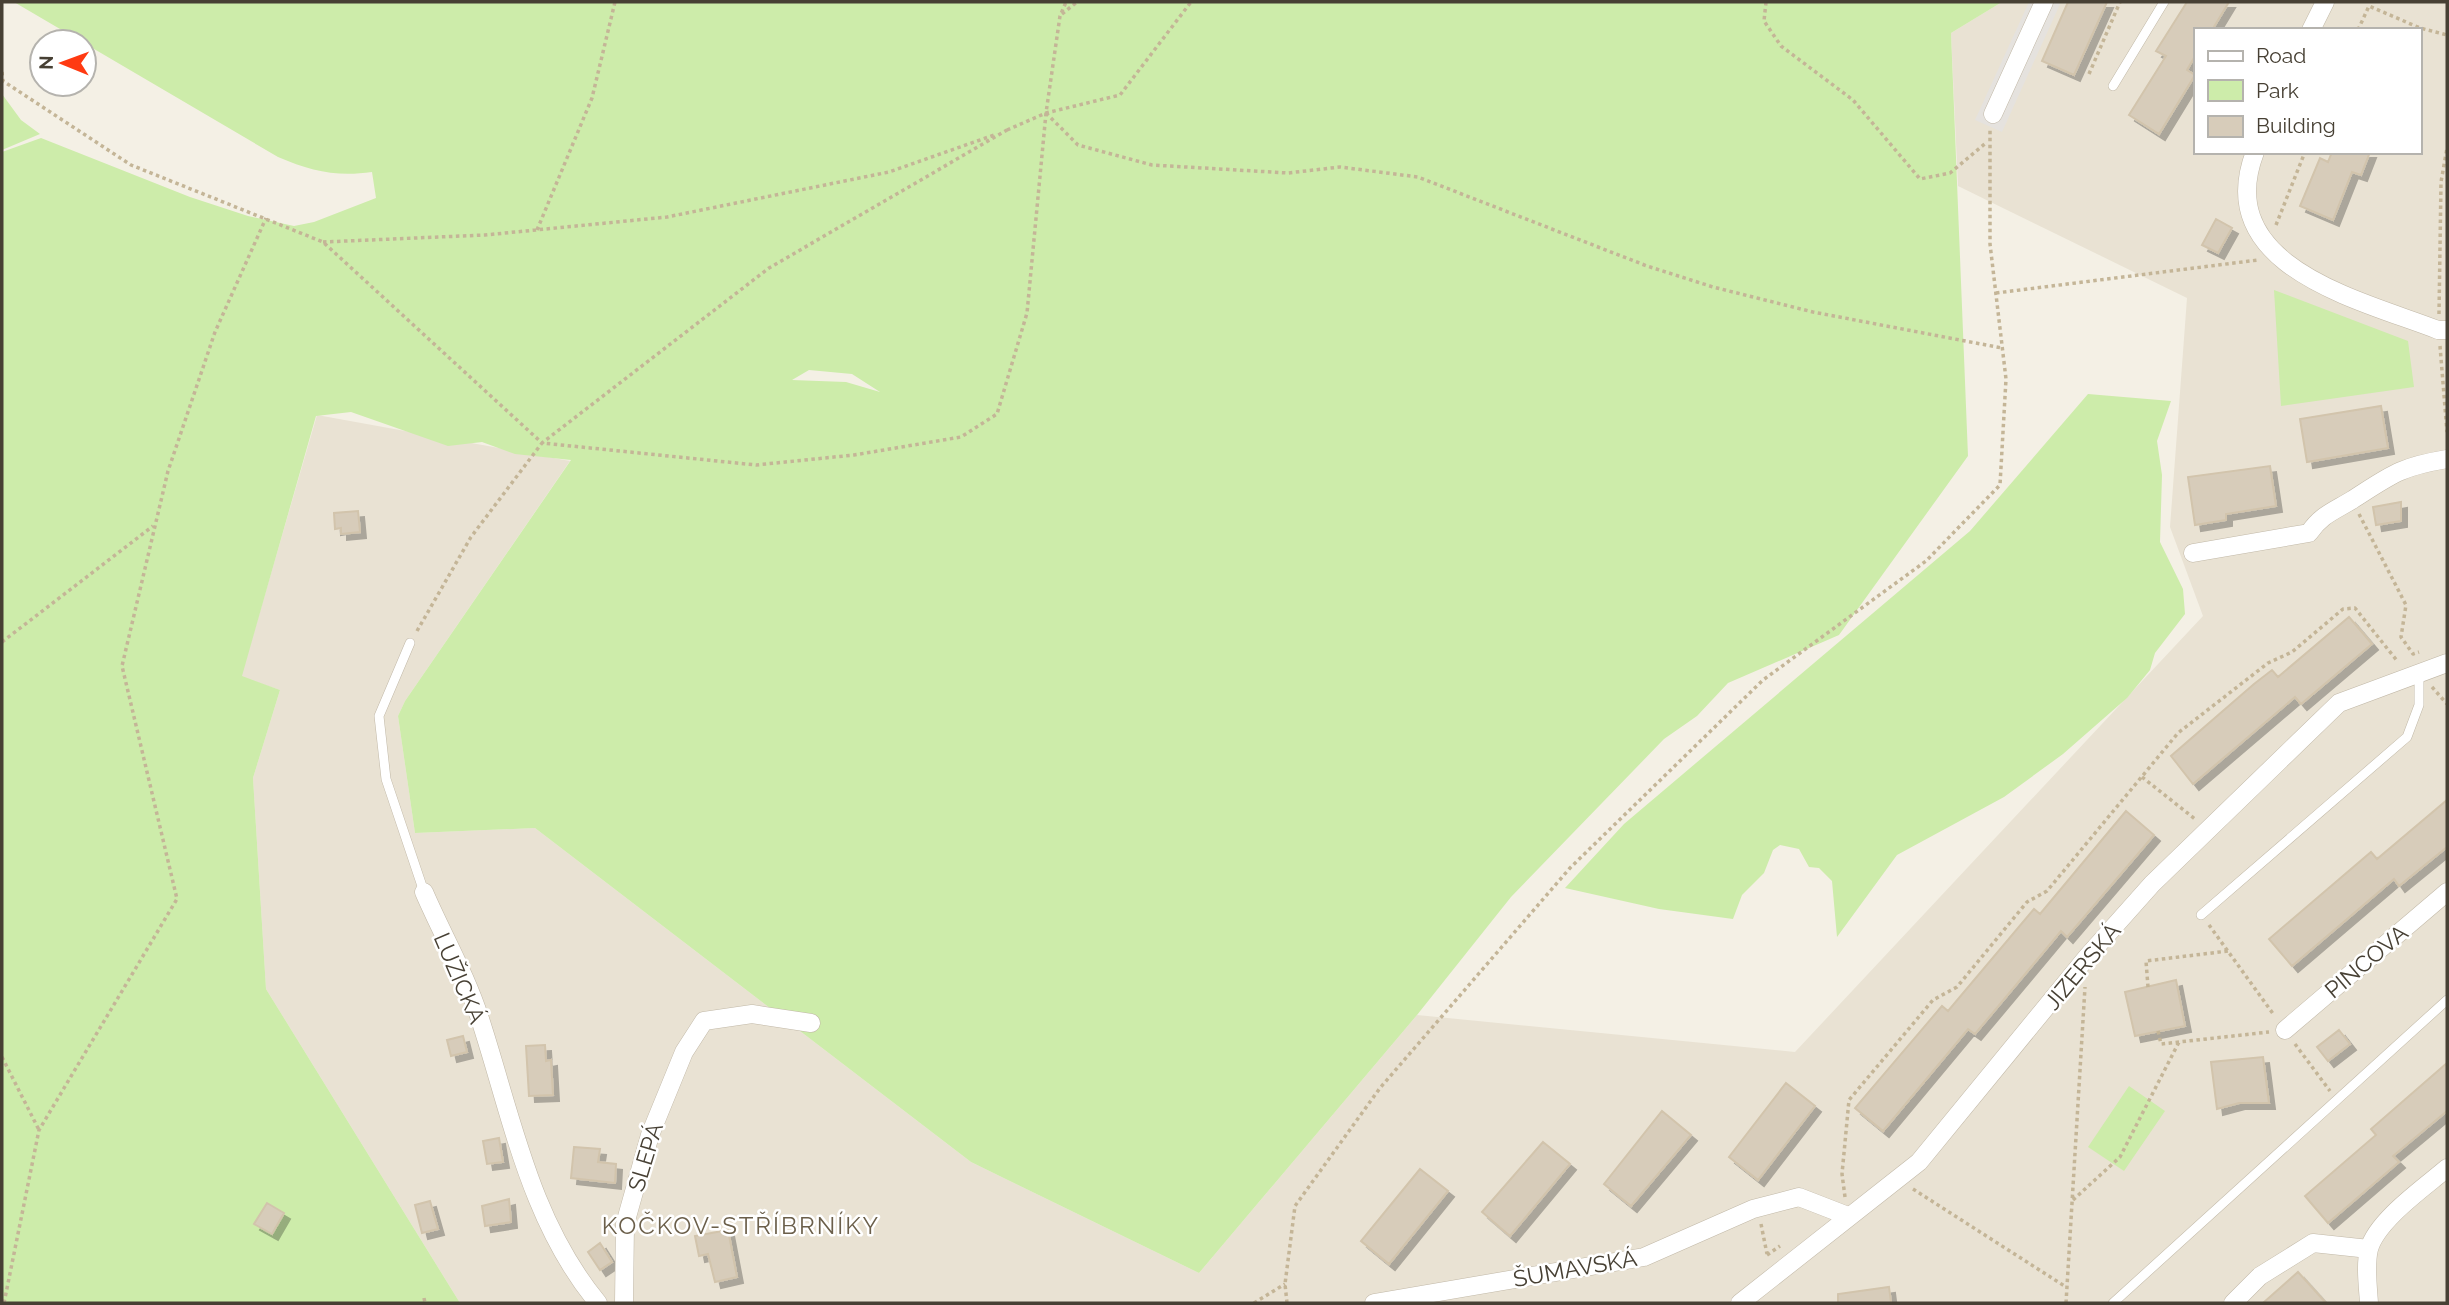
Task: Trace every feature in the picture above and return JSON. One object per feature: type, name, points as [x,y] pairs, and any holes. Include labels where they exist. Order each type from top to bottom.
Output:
[{"type":"street","points":[[1993,114],[2044,2]]},
{"type":"street","points":[[2312,28],[2325,2]]},
{"type":"street","points":[[2254,154],[2248,172],[2247,202],[2266,246],[2278,258],[2303,276],[2443,330]]},
{"type":"street","points":[[2193,553],[2309,533],[2320,516],[2352,499],[2374,483],[2409,465],[2447,460]]},
{"type":"street","name":"JIZERSKÁ","points":[[1740,1303],[1919,1162],[2087,957],[2152,884],[2339,703],[2447,663]]},
{"type":"street","name":"LUŽICKÁ","points":[[424,892],[480,1019],[508,1120],[528,1178],[573,1270],[598,1303]]},
{"type":"street","name":"PINCOVA","points":[[2285,1030],[2447,892]]},
{"type":"street","name":"SLEPÁ","points":[[624,1303],[625,1224],[650,1135],[684,1052],[704,1021],[752,1014],[811,1023]]},
{"type":"street","points":[[2369,1303],[2369,1249],[2390,1218],[2447,1168]]},
{"type":"street","name":"ŠUMAVSKÁ","points":[[1374,1303],[1644,1257],[1757,1208],[1799,1197],[1848,1216]]},
{"type":"street","points":[[2233,1303],[2260,1276],[2313,1243],[2369,1249]]},
{"type":"lane","points":[[2113,86],[2164,2]]},
{"type":"lane","name":"LUŽICKÁ","points":[[410,643],[379,716],[386,779],[424,892]]},
{"type":"lane","points":[[2201,915],[2407,737],[2419,705],[2410,676]]},
{"type":"lane","points":[[2113,1303],[2447,1000]]},
{"type":"path","points":[[537,230],[592,98],[615,2]]},
{"type":"path","points":[[2,72],[3,80],[131,165],[323,242],[542,443],[756,465],[854,456],[961,437],[997,414],[1027,313],[1046,113],[1060,16],[1066,2]]},
{"type":"path","points":[[1060,16],[1077,2]]},
{"type":"path","points":[[323,242],[537,230],[667,217],[888,172],[1007,130],[1046,113],[1120,95],[1191,2]]},
{"type":"path","points":[[1287,1303],[1285,1284],[1296,1206],[1380,1088],[1570,868],[1763,680],[1926,561],[2000,485],[2006,379],[1990,244],[1987,142],[1950,173],[1920,179],[1853,100],[1781,47],[1764,21],[1766,2]]},
{"type":"path","points":[[2089,74],[2120,2]]},
{"type":"path","points":[[2359,28],[2370,4],[2420,28]]},
{"type":"path","points":[[2421,28],[2447,35]]},
{"type":"path","points":[[1046,113],[1078,145],[1152,165],[1288,173],[1340,167],[1418,177],[1647,266],[1713,286],[1813,312],[2002,348]]},
{"type":"path","points":[[410,643],[471,537],[542,443],[769,268],[1007,130]]},
{"type":"path","points":[[2447,148],[2441,182],[2447,432]]},
{"type":"path","points":[[2274,231],[2304,154]]},
{"type":"path","points":[[4,1303],[38,1130],[177,899],[122,666],[153,526],[215,332],[267,218]]},
{"type":"path","points":[[1996,293],[2278,258]]},
{"type":"path","points":[[2352,499],[2406,605],[2401,637],[2413,654],[2419,652]]},
{"type":"path","points":[[2,642],[153,526]]},
{"type":"path","points":[[1848,1216],[1842,1174],[1849,1100],[1933,1000],[1957,987],[2027,902],[2047,891],[2178,733],[2268,663],[2292,652],[2343,609],[2355,608],[2410,676]]},
{"type":"path","points":[[2142,777],[2208,830]]},
{"type":"path","points":[[2201,915],[2337,1101]]},
{"type":"path","points":[[2148,987],[2146,961],[2228,951]]},
{"type":"path","points":[[2066,1303],[2087,957]]},
{"type":"path","points":[[2158,1031],[2161,1044],[2285,1030]]},
{"type":"path","points":[[2072,1201],[2120,1157],[2179,1042]]},
{"type":"path","points":[[2,1057],[38,1130]]},
{"type":"path","points":[[1897,1179],[2067,1287]]},
{"type":"path","points":[[1757,1208],[1772,1277]]},
{"type":"path","points":[[1254,1303],[1285,1284]]},
{"type":"shaded area","points":[[2002,2],[2447,2],[2447,1303],[460,1303],[266,989],[253,778],[280,690],[241,677],[317,415],[570,461],[405,701],[398,716],[415,833],[535,828],[971,1162],[1199,1273],[1417,1015],[1795,1052],[2203,616],[2170,527],[2187,298],[1958,186],[1951,33]]},
{"type":"shaded area","points":[[2029,2],[2061,2],[2002,132],[1975,120]]},
{"type":"green space","points":[[14,2],[2002,2],[1951,33],[1968,456],[1839,635],[1728,683],[1697,716],[1664,739],[1511,897],[1417,1015],[1199,1273],[971,1162],[535,828],[415,833],[398,716],[405,701],[571,460],[515,454],[482,442],[448,446],[351,412],[316,416],[242,676],[280,690],[253,778],[266,989],[460,1303],[2,1303],[2,152],[41,138],[190,197],[248,216],[294,226],[314,222],[376,198],[372,172],[347,174],[302,166],[278,157],[98,51],[98,28],[58,28]],"holes":[[[809,370],[852,374],[880,392],[846,382],[792,380]]]},
{"type":"green space","points":[[2,94],[21,120],[40,134],[2,150]]},
{"type":"green space","points":[[2274,290],[2408,341],[2414,387],[2281,406]]},
{"type":"green space","points":[[2088,394],[2171,401],[2157,441],[2162,475],[2160,542],[2183,589],[2185,614],[2155,653],[2150,670],[2127,698],[2063,754],[2004,797],[1897,855],[1837,937],[1832,881],[1819,868],[1809,867],[1799,849],[1780,845],[1773,850],[1764,873],[1742,895],[1733,919],[1659,909],[1565,888],[1624,824],[1970,531]]},
{"type":"green space","points":[[2129,1086],[2165,1111],[2124,1171],[2088,1147]]},
{"type":"building","points":[[2068,2],[2107,2],[2074,75],[2042,61]]},
{"type":"building","points":[[2187,2],[2229,2],[2213,28],[2194,28],[2194,58],[2187,70],[2194,77],[2159,134],[2129,115],[2166,56],[2156,51]]},
{"type":"building","points":[[2331,154],[2369,154],[2361,175],[2352,172],[2333,220],[2300,206],[2320,158],[2328,162]]},
{"type":"building","points":[[2216,219],[2232,228],[2218,253],[2202,245]]},
{"type":"building","points":[[2381,406],[2388,448],[2307,462],[2300,419]]},
{"type":"building","points":[[2270,466],[2276,506],[2226,514],[2226,520],[2195,525],[2188,477]]},
{"type":"building","points":[[2401,502],[2401,521],[2376,525],[2373,507]]},
{"type":"building","points":[[358,511],[360,532],[341,534],[341,528],[335,529],[334,513]]},
{"type":"building","points":[[2349,617],[2372,644],[2301,704],[2295,697],[2193,784],[2171,756],[2254,684],[2272,670],[2278,677]]},
{"type":"building","points":[[2447,800],[2447,847],[2399,886],[2394,879],[2292,966],[2269,939],[2371,852],[2377,859]]},
{"type":"building","points":[[2126,811],[2154,835],[2067,937],[2061,931],[1975,1034],[1968,1029],[1883,1131],[1855,1108],[1942,1006],[1948,1011],[2034,909],[2040,914]]},
{"type":"building","points":[[2176,980],[2185,1026],[2135,1036],[2125,992]]},
{"type":"building","points":[[2339,1030],[2350,1044],[2328,1061],[2317,1047]]},
{"type":"building","points":[[463,1036],[467,1052],[451,1056],[447,1040]]},
{"type":"building","points":[[545,1045],[546,1061],[551,1060],[553,1095],[529,1096],[526,1046]]},
{"type":"building","points":[[2263,1057],[2269,1103],[2239,1103],[2217,1109],[2211,1062]]},
{"type":"building","points":[[2447,1063],[2447,1111],[2393,1156],[2399,1162],[2328,1223],[2305,1196],[2376,1135],[2371,1129]]},
{"type":"building","points":[[1786,1083],[1815,1106],[1758,1180],[1729,1157]]},
{"type":"building","points":[[1662,1111],[1691,1135],[1631,1206],[1604,1184]]},
{"type":"building","points":[[499,1138],[503,1162],[487,1164],[483,1141]]},
{"type":"building","points":[[1543,1142],[1570,1164],[1510,1236],[1482,1212]]},
{"type":"building","points":[[574,1147],[600,1149],[598,1162],[616,1164],[615,1183],[571,1178]]},
{"type":"building","points":[[1420,1169],[1448,1191],[1389,1264],[1361,1241]]},
{"type":"building","points":[[509,1199],[511,1222],[485,1226],[482,1206]]},
{"type":"building","points":[[430,1201],[438,1229],[422,1233],[415,1205]]},
{"type":"building","points":[[267,1203],[284,1213],[272,1234],[254,1224]]},
{"type":"building","points":[[728,1230],[737,1277],[715,1282],[708,1254],[699,1256],[695,1236]]},
{"type":"building","points":[[600,1243],[612,1262],[600,1270],[588,1252]]},
{"type":"building","points":[[2298,1272],[2326,1303],[2263,1303]]},
{"type":"building","points":[[1889,1287],[1891,1303],[1838,1303],[1838,1294]]},
{"type":"district","name":"KOČKOV-STŘÍBRNÍKY","points":[[741,1225]]}]
